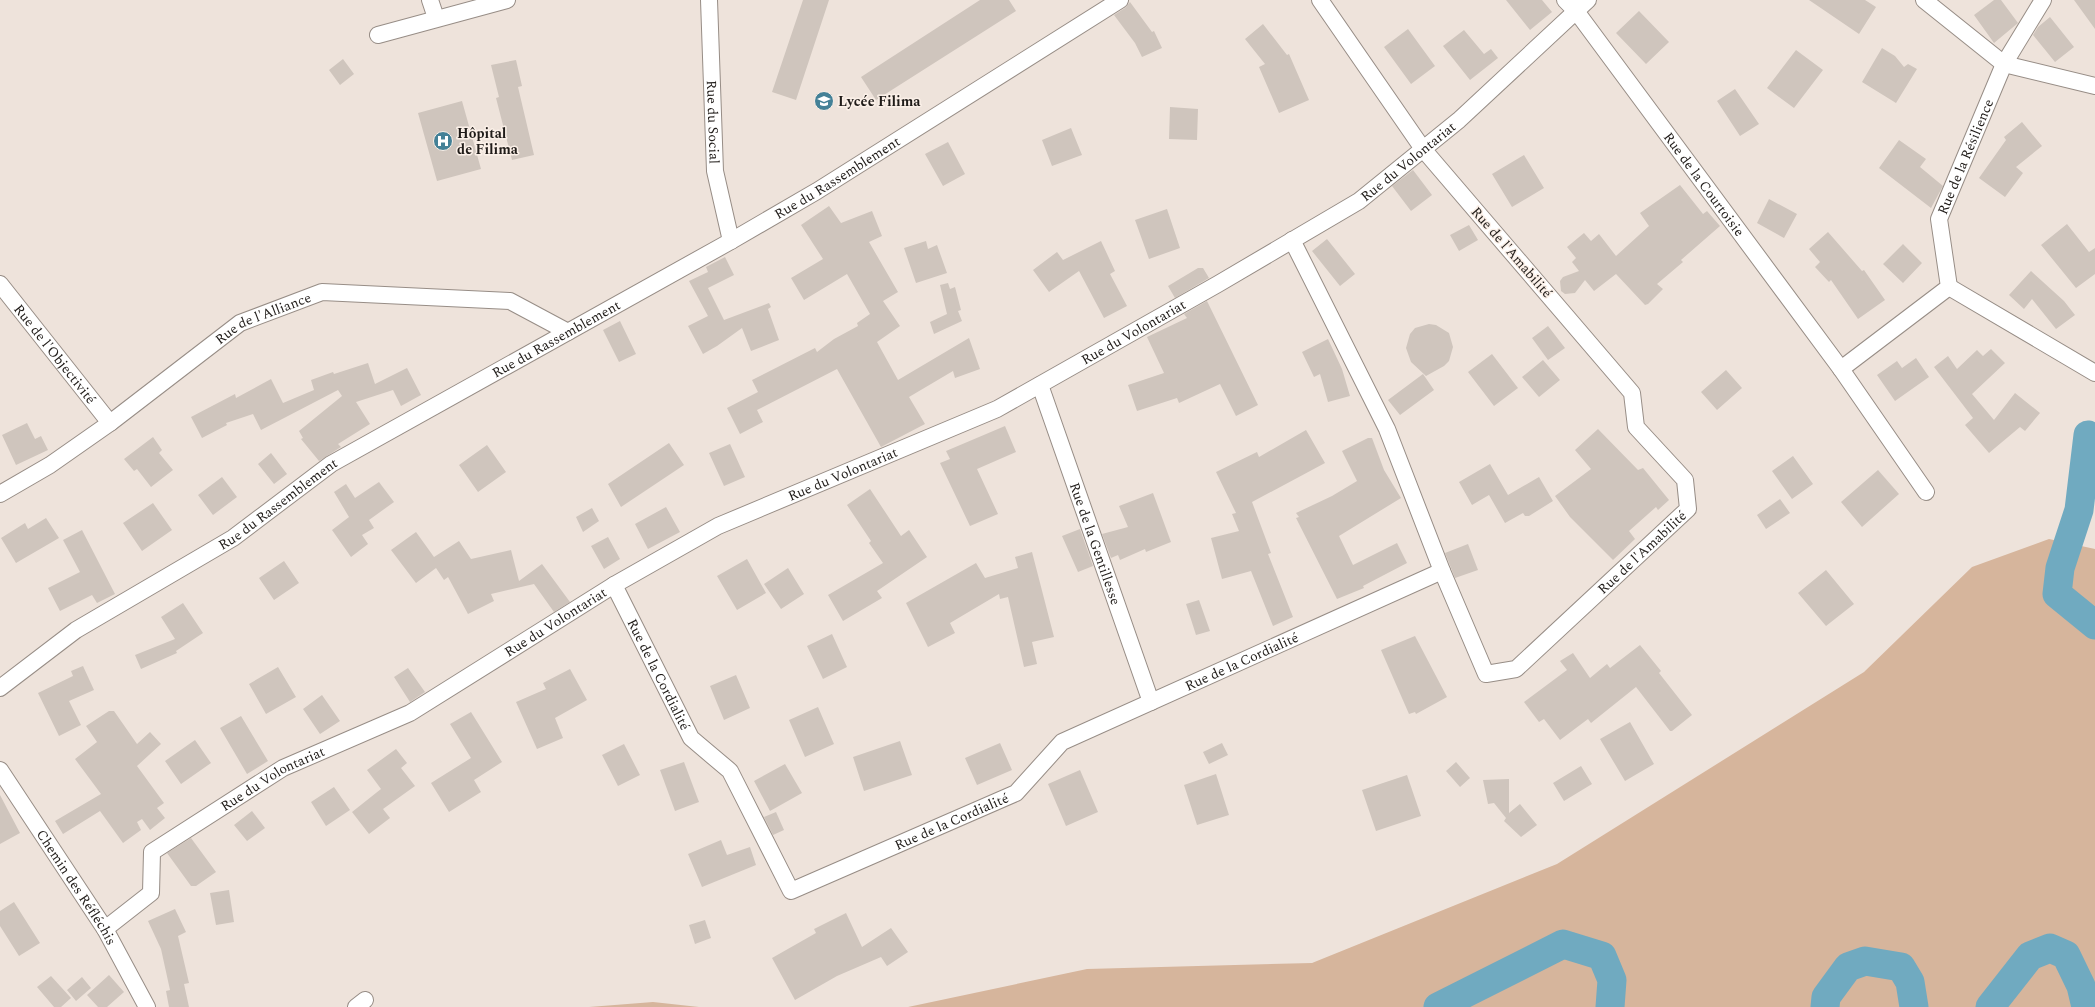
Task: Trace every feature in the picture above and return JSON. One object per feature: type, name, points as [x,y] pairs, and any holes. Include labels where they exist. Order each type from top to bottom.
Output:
[{"type":"street","points":[[430,0],[436,18]]},
{"type":"street","points":[[378,35],[436,18],[507,0]]},
{"type":"street","name":"Rue du Social","points":[[709,0],[715,171],[731,242]]},
{"type":"street","name":"Rue du Rassemblement","points":[[0,688],[76,630],[233,538],[331,464],[731,242],[823,187],[1120,0]]},
{"type":"street","name":"Rue de l'Amabilité","points":[[1292,240],[1387,429],[1442,571],[1486,674],[1516,669],[1688,509],[1685,480],[1636,427],[1632,393],[1423,149],[1320,0]]},
{"type":"street","points":[[1924,0],[2004,64],[2095,86]]},
{"type":"street","name":"Rue de la Résilience","points":[[1949,287],[1939,219],[2004,64],[2043,0]]},
{"type":"street","name":"Rue du Volontariat","points":[[105,929],[151,893],[152,852],[283,768],[410,713],[614,585],[718,526],[997,409],[1358,201],[1459,120],[1576,4]]},
{"type":"street","name":"Rue de la Courtoisie","points":[[1576,4],[1841,369],[1926,492]]},
{"type":"street","name":"Rue de l'Objectivité","points":[[0,284],[110,423]]},
{"type":"street","points":[[1841,369],[1949,287],[2095,373]]},
{"type":"street","name":"Rue de l'Alliance","points":[[0,494],[50,465],[110,423],[240,323],[322,292],[510,301],[568,332]]},
{"type":"street","name":"Rue de la Gentillesse","points":[[1040,385],[1151,702]]},
{"type":"street","name":"Rue de la Cordialité","points":[[614,585],[691,738],[730,771],[791,891],[1016,793],[1062,742],[1442,571]]},
{"type":"street","name":"Chemin des Réfléchis","points":[[0,770],[105,929],[147,1007]]},
{"type":"shaded area","points":[[2049,539],[2095,549],[2095,1007],[908,1007],[1087,969],[1312,963],[1557,864],[1864,672],[1972,567]]},
{"type":"shaded area","points":[[653,1002],[699,1007],[589,1007]]},
{"type":"building","points":[[803,0],[829,0],[796,100],[772,92]]},
{"type":"building","points":[[980,0],[1009,0],[1016,11],[876,100],[861,77]]},
{"type":"building","points":[[1506,0],[1542,0],[1552,12],[1530,30]]},
{"type":"building","points":[[1809,0],[1865,0],[1876,7],[1859,34]]},
{"type":"building","points":[[1994,0],[2001,0],[2018,23],[1994,43],[1974,15]]},
{"type":"building","points":[[2074,0],[2095,0],[2095,29]]},
{"type":"building","points":[[1130,2],[1152,32],[1154,31],[1162,48],[1142,57],[1135,43],[1114,15],[1125,8]]},
{"type":"building","points":[[1639,11],[1669,42],[1646,64],[1616,33]]},
{"type":"building","points":[[2050,17],[2074,47],[2055,62],[2033,35],[2038,27]]},
{"type":"building","points":[[1263,24],[1287,55],[1289,54],[1309,100],[1279,113],[1259,67],[1265,64],[1245,39]]},
{"type":"building","points":[[1408,29],[1435,66],[1411,84],[1384,47]]},
{"type":"building","points":[[1464,30],[1484,54],[1491,49],[1498,58],[1470,80],[1443,46]]},
{"type":"building","points":[[1882,48],[1895,56],[1904,67],[1908,64],[1917,69],[1896,103],[1862,82]]},
{"type":"building","points":[[1796,50],[1823,70],[1794,108],[1767,88]]},
{"type":"building","points":[[343,59],[354,74],[340,85],[329,70]]},
{"type":"building","points":[[516,60],[522,86],[518,87],[534,155],[512,160],[496,98],[499,97],[491,65]]},
{"type":"building","points":[[1735,89],[1759,124],[1740,136],[1717,101]]},
{"type":"building","points":[[462,101],[481,169],[437,181],[418,113]]},
{"type":"building","points":[[1170,107],[1198,109],[1197,140],[1169,139]]},
{"type":"building","points":[[2022,122],[2042,146],[2016,167],[2023,173],[2005,197],[1979,178],[2006,140],[2004,137]]},
{"type":"building","points":[[1071,128],[1082,155],[1052,166],[1042,140]]},
{"type":"building","points":[[1899,140],[1926,159],[1920,167],[1943,186],[1931,208],[1879,168]]},
{"type":"building","points":[[948,142],[965,174],[943,186],[925,154]]},
{"type":"building","points":[[1524,155],[1544,188],[1512,207],[1492,174]]},
{"type":"building","points":[[1413,170],[1432,195],[1411,211],[1392,186]]},
{"type":"building","points":[[1680,185],[1703,214],[1707,211],[1720,226],[1681,260],[1683,262],[1657,284],[1663,289],[1648,304],[1645,305],[1616,274],[1594,291],[1585,280],[1575,293],[1565,294],[1561,291],[1560,281],[1563,277],[1579,271],[1572,262],[1576,258],[1567,247],[1584,233],[1591,241],[1599,234],[1616,256],[1649,226],[1640,213]]},
{"type":"building","points":[[1769,199],[1797,214],[1784,238],[1757,223]]},
{"type":"building","points":[[829,206],[841,223],[872,211],[882,236],[869,242],[898,292],[883,301],[900,326],[877,342],[898,380],[969,338],[980,369],[955,378],[953,371],[909,397],[925,424],[881,447],[837,369],[757,410],[763,422],[740,434],[727,408],[758,392],[752,380],[815,348],[817,352],[834,339],[858,326],[857,323],[870,314],[847,274],[804,300],[791,278],[823,259],[801,225]]},
{"type":"building","points":[[1167,209],[1180,248],[1149,259],[1135,220]]},
{"type":"building","points":[[2067,224],[2089,252],[2095,248],[2095,274],[2076,288],[2041,245]]},
{"type":"building","points":[[1469,225],[1478,240],[1459,251],[1450,235]]},
{"type":"building","points":[[1828,232],[1862,271],[1864,270],[1885,300],[1858,319],[1831,280],[1829,282],[1815,267],[1820,262],[1809,249]]},
{"type":"building","points":[[1327,239],[1355,274],[1340,286],[1312,251]]},
{"type":"building","points":[[926,241],[928,249],[937,245],[947,273],[916,283],[904,248]]},
{"type":"building","points":[[1101,241],[1115,271],[1110,274],[1127,306],[1104,318],[1079,271],[1049,292],[1033,270],[1057,252],[1063,260]]},
{"type":"building","points":[[1903,244],[1922,263],[1903,283],[1883,264]]},
{"type":"building","points":[[725,257],[734,275],[708,288],[724,320],[769,303],[771,307],[768,309],[779,340],[751,351],[742,328],[703,354],[688,326],[708,316],[689,281],[708,272],[706,267]]},
{"type":"building","points":[[1198,268],[1203,268],[1209,278],[1175,298],[1168,286]]},
{"type":"building","points":[[2031,271],[2064,301],[2075,315],[2056,329],[2032,299],[2024,309],[2009,295]]},
{"type":"building","points":[[948,283],[950,289],[955,287],[961,310],[958,311],[962,321],[934,334],[930,322],[947,314],[940,285]]},
{"type":"building","points":[[1207,301],[1258,405],[1236,416],[1220,384],[1179,403],[1177,398],[1137,411],[1128,385],[1164,373],[1147,337],[1187,318],[1184,314]]},
{"type":"building","points":[[620,321],[636,354],[619,362],[603,330]]},
{"type":"building","points":[[1429,324],[1436,325],[1449,333],[1453,347],[1449,361],[1444,366],[1426,376],[1411,362],[1406,348],[1410,334],[1415,328]]},
{"type":"building","points":[[1548,326],[1565,348],[1548,360],[1532,338]]},
{"type":"building","points":[[1328,339],[1342,369],[1350,396],[1328,402],[1320,374],[1314,377],[1302,352]]},
{"type":"building","points":[[1991,349],[2005,363],[1972,394],[1994,420],[2015,393],[2040,413],[2025,431],[2020,427],[1989,453],[1965,425],[1973,418],[1934,367],[1948,356],[1957,369],[1977,350],[1983,356]]},
{"type":"building","points":[[1492,354],[1518,388],[1494,406],[1468,372]]},
{"type":"building","points":[[1916,358],[1929,377],[1895,401],[1877,375],[1897,361],[1902,368]]},
{"type":"building","points":[[1543,360],[1560,380],[1539,397],[1522,377]]},
{"type":"building","points":[[368,363],[375,384],[407,368],[421,395],[401,406],[393,390],[356,402],[370,424],[338,444],[341,447],[319,461],[301,439],[303,438],[299,431],[342,396],[338,390],[261,430],[253,414],[226,423],[227,425],[202,438],[191,417],[235,394],[236,398],[271,379],[283,403],[314,390],[311,380],[333,372],[334,374]]},
{"type":"building","points":[[1726,370],[1742,388],[1717,410],[1701,392]]},
{"type":"building","points":[[1423,374],[1434,390],[1400,415],[1388,400]]},
{"type":"building","points":[[27,423],[35,439],[41,436],[48,450],[16,465],[2,435]]},
{"type":"building","points":[[1005,426],[1016,452],[977,469],[998,514],[970,526],[940,463],[950,459],[946,451]]},
{"type":"building","points":[[1598,429],[1638,470],[1643,468],[1669,500],[1658,510],[1656,507],[1629,531],[1635,539],[1613,560],[1570,517],[1555,496],[1591,469],[1575,450]]},
{"type":"building","points":[[1306,430],[1325,463],[1252,502],[1271,553],[1268,554],[1293,617],[1273,626],[1251,571],[1222,579],[1211,538],[1239,531],[1232,514],[1236,513],[1216,472],[1257,452],[1259,457]]},
{"type":"building","points":[[153,437],[162,450],[159,453],[173,470],[151,487],[137,469],[134,471],[124,459]]},
{"type":"building","points":[[1368,438],[1372,438],[1384,470],[1401,498],[1339,536],[1353,565],[1397,543],[1407,563],[1363,586],[1364,588],[1337,599],[1296,518],[1299,517],[1296,513],[1332,496],[1357,481],[1342,451]]},
{"type":"building","points":[[669,443],[684,465],[621,507],[608,484]]},
{"type":"building","points":[[730,444],[745,477],[724,486],[709,453]]},
{"type":"building","points":[[487,445],[506,472],[478,492],[459,465]]},
{"type":"building","points":[[271,453],[287,474],[274,484],[258,464]]},
{"type":"building","points":[[1793,456],[1813,484],[1792,499],[1772,471]]},
{"type":"building","points":[[1490,464],[1508,495],[1539,477],[1553,501],[1529,516],[1525,516],[1523,513],[1505,523],[1489,495],[1472,505],[1459,482]]},
{"type":"building","points":[[1878,470],[1899,494],[1862,527],[1841,502]]},
{"type":"building","points":[[222,477],[237,497],[213,515],[198,495]]},
{"type":"building","points":[[379,482],[394,502],[369,520],[374,528],[362,535],[368,544],[351,557],[332,530],[349,517],[334,492],[346,484],[355,498]]},
{"type":"building","points":[[870,489],[901,536],[909,530],[927,557],[877,591],[882,598],[843,621],[828,595],[883,563],[869,543],[871,541],[847,505]]},
{"type":"building","points":[[1153,493],[1171,542],[1146,552],[1145,549],[1120,560],[1118,555],[1111,558],[1102,534],[1128,527],[1119,506]]},
{"type":"building","points":[[1780,499],[1790,513],[1766,529],[1757,515]]},
{"type":"building","points":[[153,503],[172,530],[142,551],[123,523]]},
{"type":"building","points":[[666,507],[680,532],[648,549],[635,524]]},
{"type":"building","points":[[592,508],[599,521],[583,532],[576,517]]},
{"type":"building","points":[[46,518],[59,538],[16,563],[1,538],[25,523],[28,529]]},
{"type":"building","points":[[1080,529],[1093,566],[1078,572],[1062,536]]},
{"type":"building","points":[[82,530],[115,594],[97,603],[92,595],[60,611],[48,588],[80,572],[63,540]]},
{"type":"building","points":[[416,532],[434,557],[459,541],[471,559],[511,550],[519,581],[542,564],[570,602],[554,612],[534,584],[491,594],[494,601],[468,614],[448,577],[444,580],[436,568],[416,583],[391,550]]},
{"type":"building","points":[[608,537],[620,559],[604,569],[591,546]]},
{"type":"building","points":[[1468,544],[1478,570],[1455,578],[1445,553]]},
{"type":"building","points":[[1032,552],[1054,637],[1032,642],[1037,664],[1024,667],[1008,597],[1000,599],[999,594],[950,623],[955,633],[928,647],[906,603],[976,563],[985,578],[1018,568],[1015,557]]},
{"type":"building","points":[[747,559],[766,593],[737,610],[717,576]]},
{"type":"building","points":[[284,561],[299,583],[274,600],[259,578]]},
{"type":"building","points":[[788,568],[804,594],[781,609],[764,584]]},
{"type":"building","points":[[1826,570],[1854,604],[1826,626],[1798,593]]},
{"type":"building","points":[[1199,600],[1210,631],[1196,635],[1186,604]]},
{"type":"building","points":[[183,603],[203,633],[176,651],[177,653],[141,669],[135,655],[175,639],[161,617]]},
{"type":"building","points":[[832,634],[847,667],[823,679],[807,646]]},
{"type":"building","points":[[1415,636],[1447,697],[1416,714],[1415,712],[1409,714],[1381,650]]},
{"type":"building","points":[[1640,645],[1661,671],[1659,673],[1692,715],[1672,731],[1670,731],[1636,687],[1591,723],[1588,719],[1560,740],[1544,719],[1539,722],[1524,702],[1567,670],[1560,661],[1573,653],[1590,678],[1607,664],[1610,668]]},
{"type":"building","points":[[83,666],[94,690],[69,701],[81,725],[59,736],[38,693],[73,676],[71,671]]},
{"type":"building","points":[[278,667],[296,697],[266,714],[249,684]]},
{"type":"building","points":[[408,668],[425,692],[410,702],[394,677]]},
{"type":"building","points":[[570,669],[587,700],[555,718],[563,738],[537,749],[516,702],[546,689],[543,683]]},
{"type":"building","points":[[736,675],[750,708],[724,720],[710,686]]},
{"type":"building","points":[[322,695],[340,721],[320,734],[303,709]]},
{"type":"building","points":[[818,707],[834,744],[805,757],[789,720]]},
{"type":"building","points":[[109,711],[114,711],[137,744],[150,732],[161,744],[137,766],[164,803],[157,808],[165,818],[150,830],[142,819],[137,822],[141,830],[123,843],[100,811],[63,834],[55,821],[101,794],[75,759],[97,742],[86,726]]},
{"type":"building","points":[[471,712],[502,762],[474,780],[481,792],[449,812],[431,783],[471,758],[450,724]]},
{"type":"building","points":[[241,716],[268,761],[247,774],[220,728]]},
{"type":"building","points":[[1630,722],[1654,764],[1625,781],[1600,739]]},
{"type":"building","points":[[195,740],[211,763],[181,784],[165,761]]},
{"type":"building","points":[[900,741],[912,775],[864,791],[853,757]]},
{"type":"building","points":[[1000,743],[1012,770],[977,785],[965,758]]},
{"type":"building","points":[[1222,743],[1228,755],[1209,764],[1203,752]]},
{"type":"building","points":[[624,744],[640,775],[618,786],[602,755]]},
{"type":"building","points":[[396,749],[407,763],[401,768],[415,786],[383,809],[390,818],[369,834],[352,812],[381,789],[367,770]]},
{"type":"building","points":[[684,762],[699,802],[675,811],[660,770]]},
{"type":"building","points":[[1456,762],[1470,778],[1460,787],[1446,771]]},
{"type":"building","points":[[785,764],[802,793],[770,811],[754,781]]},
{"type":"building","points":[[1581,766],[1592,784],[1564,801],[1553,783]]},
{"type":"building","points":[[1080,770],[1098,812],[1066,826],[1048,784]]},
{"type":"building","points":[[1216,774],[1229,815],[1197,825],[1184,785]]},
{"type":"building","points":[[1407,775],[1421,816],[1376,831],[1362,790]]},
{"type":"building","points":[[1509,779],[1509,813],[1520,804],[1537,825],[1521,837],[1504,821],[1506,818],[1494,803],[1488,804],[1483,780]]},
{"type":"building","points":[[334,787],[350,810],[326,826],[311,802]]},
{"type":"building","points":[[0,795],[20,833],[0,844]]},
{"type":"building","points":[[252,811],[265,828],[247,841],[234,825]]},
{"type":"building","points":[[776,812],[784,830],[773,835],[764,817]]},
{"type":"building","points":[[191,838],[216,872],[196,886],[191,886],[167,853]]},
{"type":"building","points":[[721,840],[727,855],[750,847],[756,865],[702,887],[688,854]]},
{"type":"building","points":[[229,890],[234,922],[216,925],[210,893]]},
{"type":"building","points":[[14,902],[40,943],[19,956],[0,926],[0,911]]},
{"type":"building","points":[[175,909],[186,932],[178,936],[189,983],[184,984],[189,1007],[169,1007],[166,991],[170,990],[161,949],[148,921]]},
{"type":"building","points":[[846,913],[862,947],[891,928],[908,952],[887,966],[881,957],[837,976],[795,1000],[772,958],[816,933],[814,929]]},
{"type":"building","points":[[705,920],[711,938],[695,944],[689,925]]},
{"type":"building","points":[[109,975],[124,992],[107,1007],[98,1007],[87,995]]},
{"type":"building","points":[[51,976],[71,998],[61,1007],[54,1007],[37,987]]},
{"type":"building","points":[[82,977],[91,988],[76,1001],[67,990]]},
{"type":"waterway","points":[[2088,435],[2079,510],[2060,568],[2057,594],[2095,625]]},
{"type":"waterway","points":[[1438,1007],[1563,944],[1602,956],[1612,980],[1610,1007]]},
{"type":"waterway","points":[[1990,1007],[2030,956],[2050,948],[2066,955],[2081,986],[2086,1007]]},
{"type":"waterway","points":[[1825,1007],[1826,997],[1848,967],[1865,961],[1901,967],[1910,982],[1914,1007]]},
{"type":"place","name":"Lycée Filima","points":[[824,101]]},
{"type":"place","name":"Hôpital de Filima","points":[[443,141]]}]
